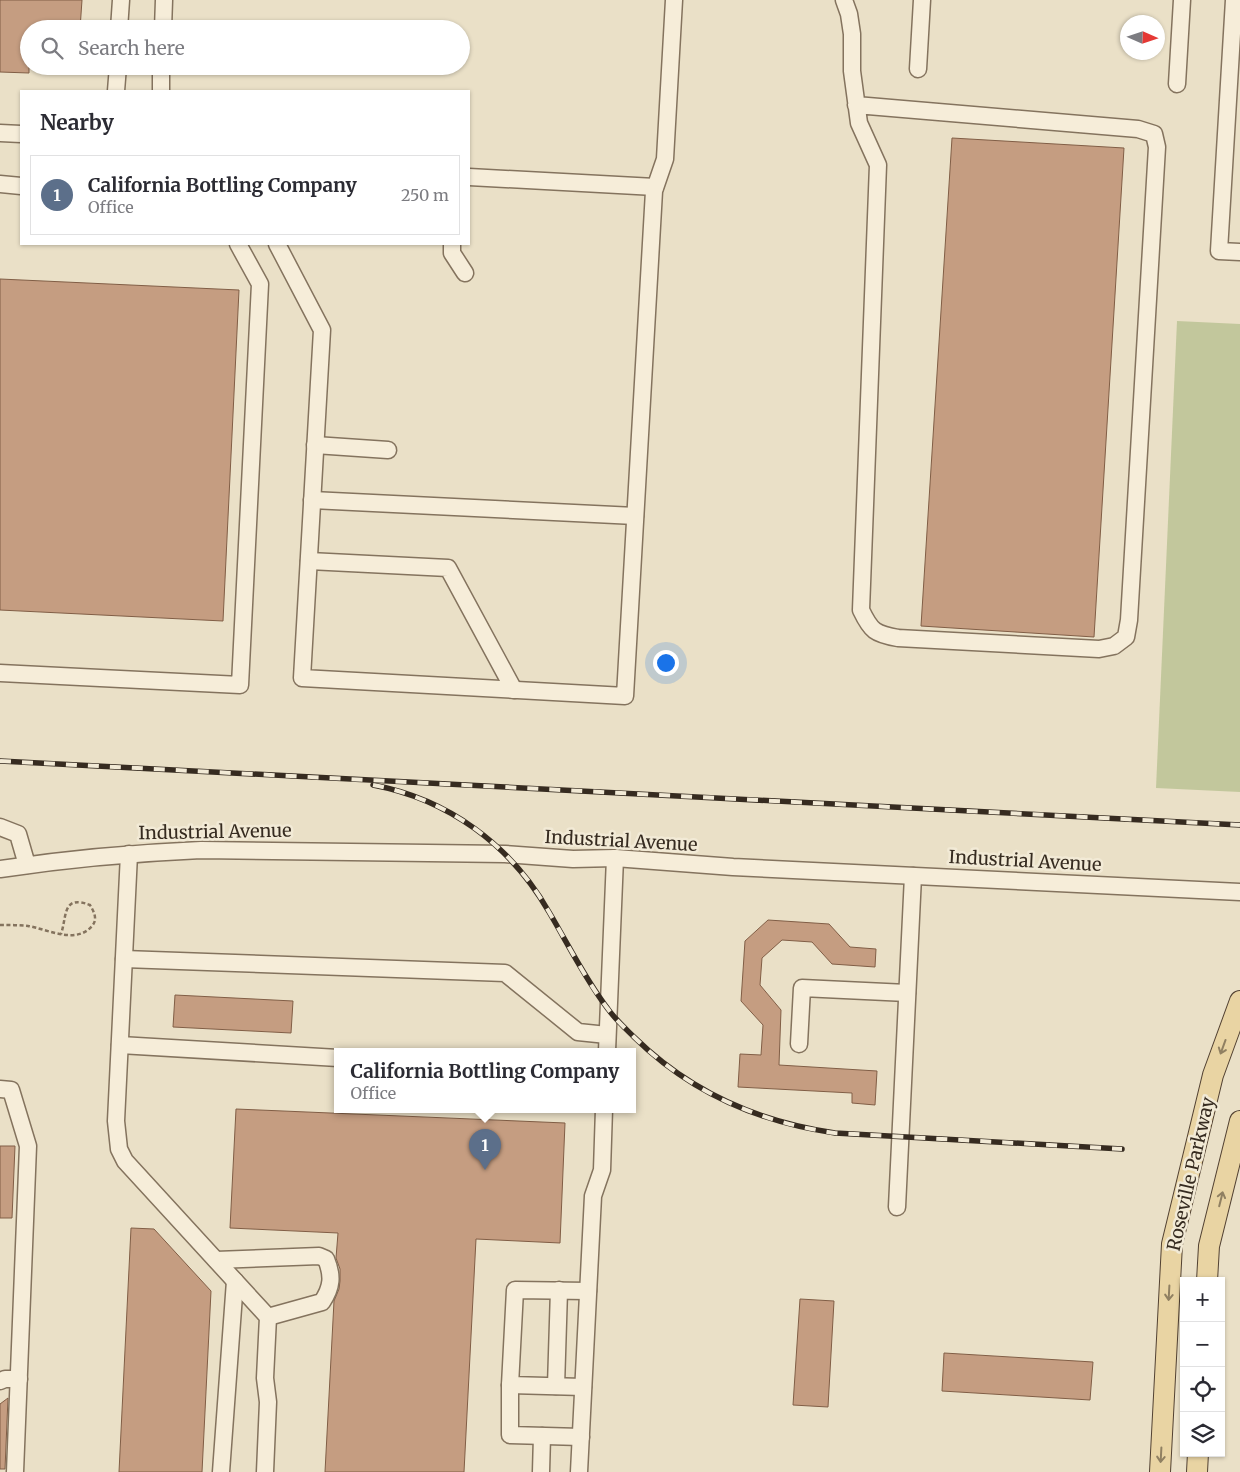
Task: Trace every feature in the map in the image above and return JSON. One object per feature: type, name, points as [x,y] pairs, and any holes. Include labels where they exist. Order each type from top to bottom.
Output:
[{"type":"main road","name":"Roseville Parkway","points":[[1160,1472],[1172,1244],[1214,1075],[1240,1001]]},
{"type":"main road","name":"Roseville Parkway","points":[[1207,1277],[1209,1246],[1240,1121]]},
{"type":"main road","points":[[1197,1472],[1198,1457]]},
{"type":"street","points":[[120,20],[121,0]]},
{"type":"street","points":[[163,20],[164,0]]},
{"type":"street","points":[[278,245],[322,330],[302,678],[625,696],[654,191],[665,159],[674,0]]},
{"type":"street","points":[[844,0],[849,14],[852,34],[852,71],[858,123],[878,165],[861,610],[868,624],[880,635],[898,638],[1099,649],[1114,646],[1126,637],[1129,620],[1158,147],[1154,134],[1138,128],[856,105]]},
{"type":"street","points":[[918,68],[922,0]]},
{"type":"street","points":[[1177,84],[1182,0]]},
{"type":"street","points":[[1234,0],[1219,251],[1240,252]]},
{"type":"street","points":[[116,90],[117,75]]},
{"type":"street","points":[[161,90],[162,75]]},
{"type":"street","points":[[0,133],[20,134]]},
{"type":"street","points":[[470,177],[656,187]]},
{"type":"street","points":[[0,184],[20,186]]},
{"type":"street","points":[[0,673],[240,685],[260,284],[239,245]]},
{"type":"street","points":[[452,245],[452,252],[465,273]]},
{"type":"street","points":[[315,446],[388,450]]},
{"type":"street","points":[[312,500],[635,516]]},
{"type":"street","points":[[309,561],[448,568],[514,690]]},
{"type":"street","points":[[0,826],[18,834],[27,865]]},
{"type":"street","name":"Industrial Avenue","points":[[0,869],[129,854],[201,850],[505,854],[573,859],[615,858],[732,867],[1240,892]]},
{"type":"street","points":[[129,854],[116,1121],[119,1149],[125,1161],[268,1318],[265,1378],[268,1402],[265,1472]]},
{"type":"street","points":[[124,959],[505,973],[578,1032],[607,1043],[615,858]]},
{"type":"street","points":[[897,1207],[913,876]]},
{"type":"street","points":[[799,1044],[802,988],[907,993]]},
{"type":"street","points":[[120,1044],[334,1058]]},
{"type":"street","points":[[0,1090],[11,1090],[28,1146],[15,1472]]},
{"type":"street","points":[[579,1472],[593,1196],[602,1170],[604,1113]]},
{"type":"street","points":[[216,1260],[319,1256],[326,1259],[330,1270],[329,1291],[322,1302],[268,1318]]},
{"type":"street","points":[[220,1472],[235,1281]]},
{"type":"street","points":[[580,1437],[510,1435],[510,1385],[515,1290],[588,1291]]},
{"type":"street","points":[[556,1386],[559,1290]]},
{"type":"street","points":[[0,1381],[19,1379]]},
{"type":"street","points":[[510,1385],[583,1387]]},
{"type":"street","points":[[541,1472],[542,1436]]},
{"type":"path","points":[[0,925],[26,926],[61,934],[77,935],[86,932],[95,920],[94,911],[90,904],[77,902],[71,904],[66,909],[61,934]]},
{"type":"green space","points":[[1177,321],[1240,324],[1240,792],[1156,788]]},
{"type":"building","points":[[0,0],[82,0],[81,20],[20,20],[20,73],[0,72]]},
{"type":"building","points":[[952,138],[1124,148],[1094,637],[921,626]]},
{"type":"building","points":[[0,279],[239,290],[223,621],[0,610]]},
{"type":"building","points":[[768,920],[829,924],[850,947],[876,949],[875,967],[832,964],[812,942],[782,940],[762,958],[760,985],[781,1010],[779,1065],[877,1071],[875,1105],[852,1103],[852,1093],[738,1087],[740,1054],[761,1055],[763,1025],[741,1001],[745,941]]},
{"type":"building","points":[[175,995],[293,1001],[291,1033],[173,1027]]},
{"type":"building","points":[[236,1109],[565,1123],[560,1243],[476,1239],[464,1472],[325,1472],[334,1301],[340,1281],[340,1269],[336,1258],[338,1233],[230,1228]]},
{"type":"building","points":[[0,1146],[15,1146],[12,1218],[0,1218]]},
{"type":"building","points":[[131,1228],[154,1229],[211,1291],[202,1472],[119,1472]]},
{"type":"building","points":[[800,1299],[834,1301],[828,1407],[793,1405]]},
{"type":"building","points":[[944,1353],[1093,1362],[1090,1400],[942,1391]]},
{"type":"building","points":[[8,1398],[5,1469],[0,1469],[0,1404]]},
{"type":"railway","points":[[0,761],[1240,825]]},
{"type":"railway","points":[[373,785],[427,801],[452,814],[496,846],[534,888],[592,986],[617,1020],[678,1074],[727,1102],[779,1121],[835,1133],[1122,1149]]},
{"type":"place","name":"California Bottling Company","points":[[485,1170]]}]
